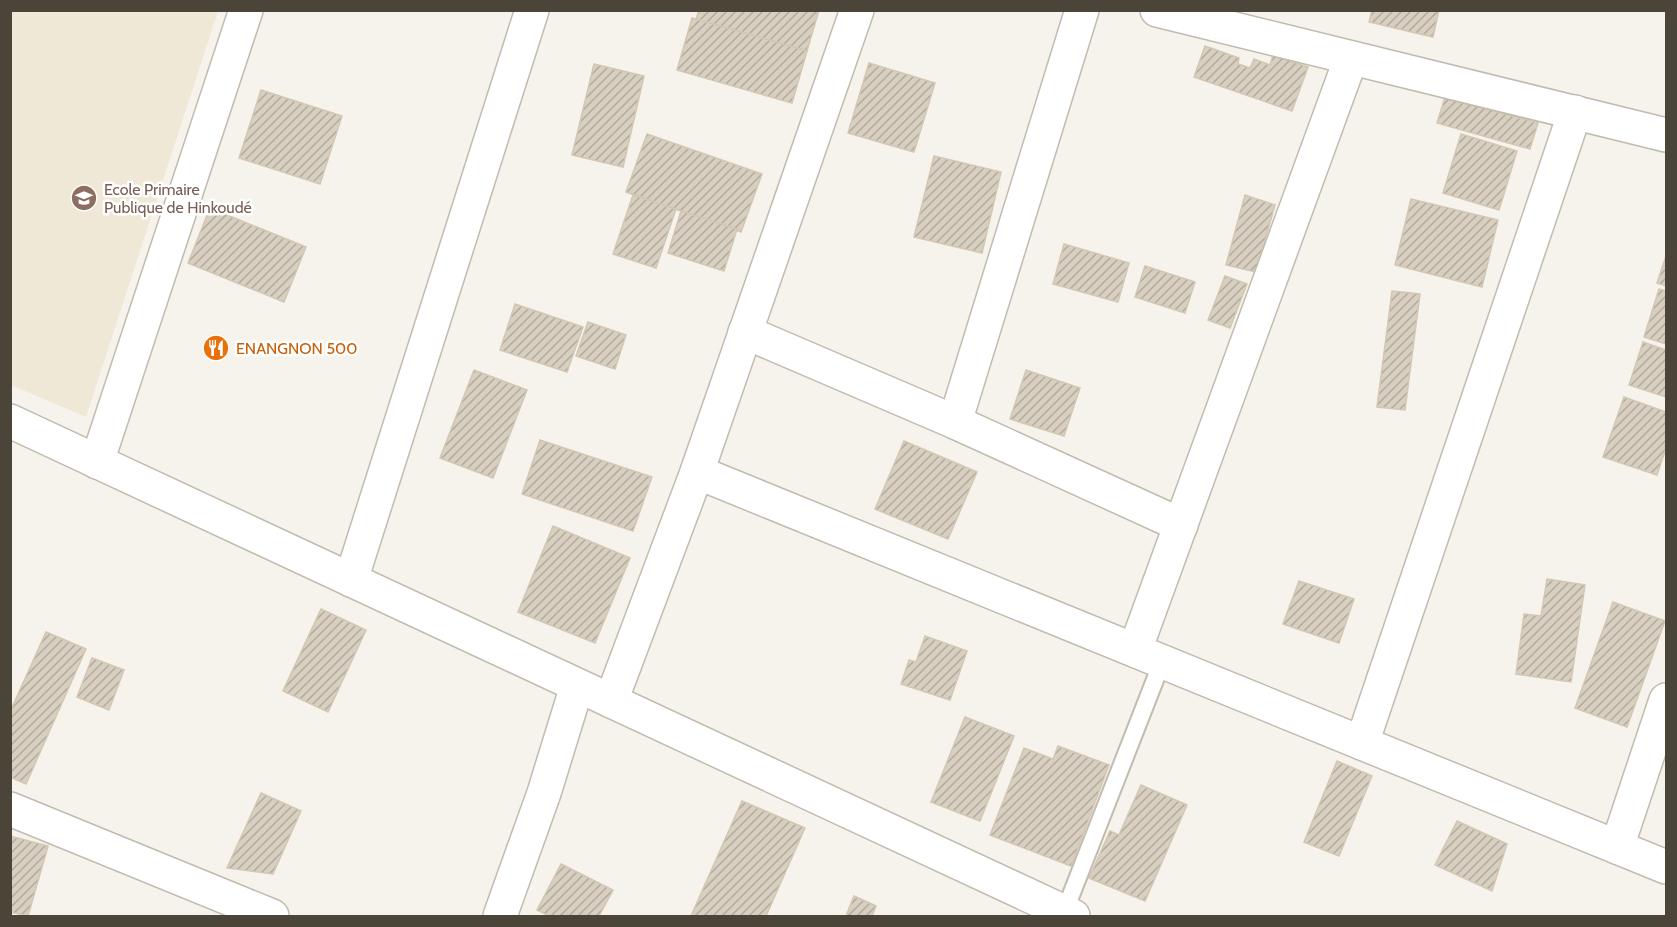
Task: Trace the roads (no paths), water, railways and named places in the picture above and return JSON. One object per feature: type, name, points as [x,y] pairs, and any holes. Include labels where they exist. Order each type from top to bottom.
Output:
[{"type":"street","points":[[97,462],[246,10]]},
{"type":"street","points":[[351,580],[532,10]]},
{"type":"street","points":[[611,701],[697,472],[857,10]]},
{"type":"street","points":[[955,422],[1082,10]]},
{"type":"street","points":[[1157,10],[1666,135]]},
{"type":"street","points":[[1149,656],[1181,525],[1351,57]]},
{"type":"street","points":[[1362,743],[1575,112]]},
{"type":"street","points":[[745,332],[955,422],[1181,525]]},
{"type":"street","points":[[10,421],[1069,915]]},
{"type":"street","points":[[697,472],[1666,867]]},
{"type":"street","points":[[500,916],[544,793],[577,686]]},
{"type":"street","points":[[1617,847],[1666,700]]},
{"type":"street","points":[[10,809],[272,916]]},
{"type":"lane","points":[[1069,915],[1149,656]]},
{"type":"place","name":"Ecole Primaire Publique de Hinkoudé","points":[[84,198]]},
{"type":"place","name":"ENANGNON 500","points":[[216,348]]}]
